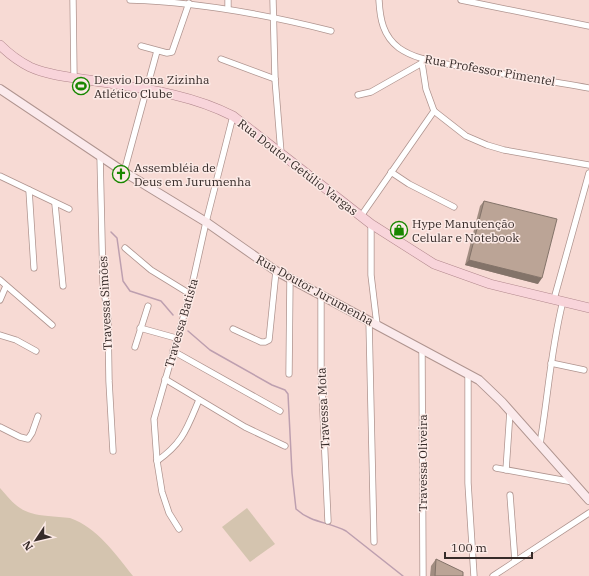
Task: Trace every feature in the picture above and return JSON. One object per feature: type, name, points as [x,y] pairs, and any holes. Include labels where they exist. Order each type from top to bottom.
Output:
[{"type":"main road","name":"Rua Doutor Getúlio Vargas","points":[[0,45],[12,57],[30,67],[74,77],[147,89],[201,103],[233,116],[371,224],[434,264],[477,280],[589,308]]},
{"type":"main road","name":"Rua Doutor Jurumenha","points":[[0,89],[124,172],[206,222],[276,271],[478,380],[510,411],[589,500]]},
{"type":"street","points":[[73,0],[74,77]]},
{"type":"street","points":[[130,0],[158,0],[228,8],[274,16],[331,31]]},
{"type":"street","points":[[228,0],[228,8]]},
{"type":"street","points":[[273,0],[281,153]]},
{"type":"street","name":"Rua Professor Pimentel","points":[[379,0],[381,24],[385,34],[400,49],[423,61],[589,88]]},
{"type":"street","points":[[461,0],[589,26]]},
{"type":"street","points":[[141,46],[170,53],[173,51],[189,3]]},
{"type":"street","points":[[124,172],[157,50]]},
{"type":"street","points":[[221,59],[276,79]]},
{"type":"street","points":[[358,95],[371,92],[423,61],[426,89],[434,111],[466,136],[487,146],[589,165]]},
{"type":"street","points":[[361,216],[434,111]]},
{"type":"street","name":"Travessa Batista","points":[[179,529],[165,503],[157,461],[154,419],[176,338],[190,294],[206,222],[233,116]]},
{"type":"street","name":"Travessa Simões","points":[[100,155],[103,283],[108,318],[108,381],[113,451]]},
{"type":"street","points":[[391,172],[408,184],[454,207]]},
{"type":"street","points":[[554,299],[589,173]]},
{"type":"street","points":[[0,176],[55,204],[69,209]]},
{"type":"street","points":[[29,190],[34,268]]},
{"type":"street","points":[[55,204],[63,286]]},
{"type":"street","points":[[371,224],[371,275],[377,325]]},
{"type":"street","points":[[125,248],[151,270],[190,294]]},
{"type":"street","points":[[233,329],[260,342],[266,342],[269,340],[276,271]]},
{"type":"street","points":[[289,374],[290,278]]},
{"type":"street","points":[[0,280],[52,326]]},
{"type":"street","points":[[0,300],[6,286]]},
{"type":"street","name":"Travessa Mota","points":[[322,296],[321,369],[328,521]]},
{"type":"street","points":[[540,444],[548,397],[551,363],[563,301]]},
{"type":"street","points":[[135,347],[148,306]]},
{"type":"street","points":[[369,321],[374,542]]},
{"type":"street","points":[[140,328],[176,338]]},
{"type":"street","points":[[0,335],[16,340],[36,351]]},
{"type":"street","points":[[173,351],[280,411]]},
{"type":"street","name":"Travessa Oliveira","points":[[422,351],[423,576]]},
{"type":"street","points":[[551,363],[584,370]]},
{"type":"street","points":[[468,375],[468,483],[474,576]]},
{"type":"street","points":[[165,379],[245,427],[285,446]]},
{"type":"street","points":[[157,461],[169,452],[180,440],[199,400]]},
{"type":"street","points":[[506,470],[510,411]]},
{"type":"street","points":[[0,427],[20,437],[28,439],[32,433],[38,416]]},
{"type":"street","points":[[496,468],[574,482]]},
{"type":"street","points":[[510,495],[515,561]]},
{"type":"street","points":[[493,576],[589,514]]},
{"type":"shaded area","points":[[0,488],[16,505],[26,511],[39,515],[70,518],[80,522],[105,542],[133,576],[0,576]]},
{"type":"shaded area","points":[[247,508],[275,544],[250,562],[222,527]]},
{"type":"building","points":[[484,201],[557,219],[542,278],[469,260]]},
{"type":"building","points":[[436,559],[463,572],[463,576],[435,576]]},
{"type":"waterway","points":[[111,232],[117,238],[123,281],[130,291],[161,301],[173,315]]},
{"type":"waterway","points":[[188,331],[210,350],[272,385],[285,390],[288,394],[292,473],[296,509],[314,520],[346,531],[403,576]]},
{"type":"place","name":"Desvio Dona Zizinha Atlético Clube","points":[[81,86]]},
{"type":"place","name":"Assembléia de Deus em Jurumenha","points":[[121,174]]},
{"type":"place","name":"Hype Manutenção Celular e Notebook","points":[[399,230]]}]
